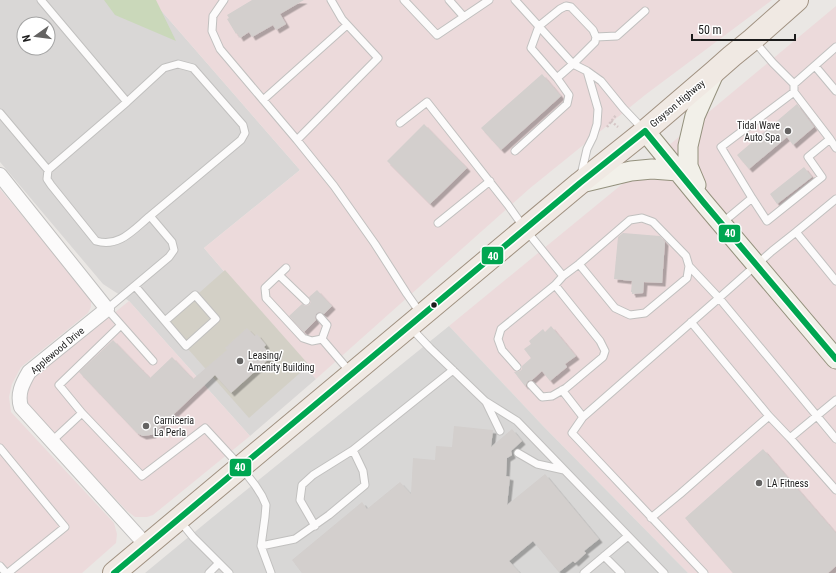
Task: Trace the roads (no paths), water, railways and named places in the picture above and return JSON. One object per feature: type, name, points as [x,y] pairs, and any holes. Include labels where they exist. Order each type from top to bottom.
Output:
[{"type":"main road","name":"Grayson Highway","points":[[114,573],[644,131],[797,0]]},
{"type":"street","points":[[704,203],[688,166],[688,146],[695,116],[715,71]]},
{"type":"street","points":[[644,131],[836,359]]},
{"type":"street","points":[[580,183],[631,170],[652,169],[678,171]]},
{"type":"street","points":[[0,175],[107,309]]},
{"type":"street","name":"Applewood Drive","points":[[107,309],[29,372],[23,382],[19,400],[21,407],[147,546]]},
{"type":"lane","points":[[41,0],[127,102]]},
{"type":"lane","points":[[224,0],[212,16],[212,31],[220,49],[334,186],[375,244],[407,294],[416,321],[453,370],[485,401],[517,421],[664,573]]},
{"type":"lane","points":[[296,140],[378,58],[342,19],[331,0]]},
{"type":"lane","points":[[404,0],[437,35],[490,0]]},
{"type":"lane","points":[[449,0],[464,17]]},
{"type":"lane","points":[[515,0],[574,64],[601,81],[644,131]]},
{"type":"lane","points":[[514,151],[567,104],[569,95],[557,78],[531,48],[540,26],[560,9],[566,6],[571,7],[593,30],[596,37],[595,42],[574,64],[557,78]]},
{"type":"lane","points":[[596,37],[617,36],[645,11]]},
{"type":"lane","points":[[263,100],[347,25]]},
{"type":"lane","points":[[753,39],[794,88],[836,148]]},
{"type":"lane","points":[[830,139],[808,157],[822,177],[767,221],[721,147],[794,88],[836,47]]},
{"type":"lane","points":[[178,64],[193,68],[243,125],[245,133],[241,140],[127,236],[114,242],[104,243],[96,241],[51,185],[47,179],[48,170],[164,68],[178,64]]},
{"type":"lane","points":[[815,66],[836,91]]},
{"type":"lane","points":[[580,183],[587,149],[597,124],[598,109],[586,71]]},
{"type":"lane","points":[[400,123],[427,102],[563,276]]},
{"type":"lane","points":[[0,113],[48,170]]},
{"type":"lane","points":[[438,223],[490,182]]},
{"type":"lane","points":[[721,223],[752,198]]},
{"type":"lane","points":[[704,573],[572,433],[583,417],[757,265],[836,199]]},
{"type":"lane","points":[[150,216],[172,242],[174,250],[169,257],[107,309],[152,361]]},
{"type":"lane","points":[[517,367],[502,350],[498,339],[501,329],[555,285],[563,276],[630,220],[642,218],[653,222],[686,256],[689,266],[687,278],[645,313],[630,315],[615,308],[579,264]]},
{"type":"lane","points":[[796,232],[836,281]]},
{"type":"lane","points":[[689,266],[719,298],[836,439]]},
{"type":"lane","points":[[286,268],[265,288],[266,298],[303,338],[312,341],[322,339]]},
{"type":"lane","points":[[279,274],[306,301]]},
{"type":"lane","points":[[532,385],[542,397],[552,396],[566,388],[603,357],[605,351],[600,341],[555,285]]},
{"type":"lane","points":[[135,286],[186,346],[216,319],[194,295],[165,321]]},
{"type":"lane","points":[[320,317],[327,325],[322,339]]},
{"type":"lane","points":[[691,322],[769,416],[836,490]]},
{"type":"lane","points":[[121,325],[59,385],[82,413],[142,476],[205,428],[241,467],[262,496],[266,506],[261,546],[271,573]]},
{"type":"lane","points":[[322,339],[352,374]]},
{"type":"lane","points":[[315,526],[300,500],[302,486],[313,475],[353,450],[453,370]]},
{"type":"lane","points":[[562,390],[583,417]]},
{"type":"lane","points":[[790,438],[836,400]]},
{"type":"lane","points":[[485,401],[500,431]]},
{"type":"lane","points":[[52,441],[82,413]]},
{"type":"lane","points":[[651,518],[769,416]]},
{"type":"lane","points":[[0,448],[66,527],[7,573],[0,566]]},
{"type":"lane","points":[[261,546],[295,539],[315,526],[365,486],[363,471],[353,450]]},
{"type":"lane","points":[[518,453],[537,464],[564,470]]},
{"type":"lane","points":[[179,519],[193,537],[229,573]]},
{"type":"lane","points":[[584,573],[628,536]]},
{"type":"lane","points":[[604,556],[621,573]]},
{"type":"lane","points":[[209,573],[220,563]]},
{"type":"place","name":"Tidal Wave Auto Spa","points":[[788,131]]},
{"type":"place","name":"Leasing/ Amenity Building","points":[[240,361]]},
{"type":"place","name":"Carniceria La Perla","points":[[146,426]]},
{"type":"place","name":"LA Fitness","points":[[759,483]]}]
